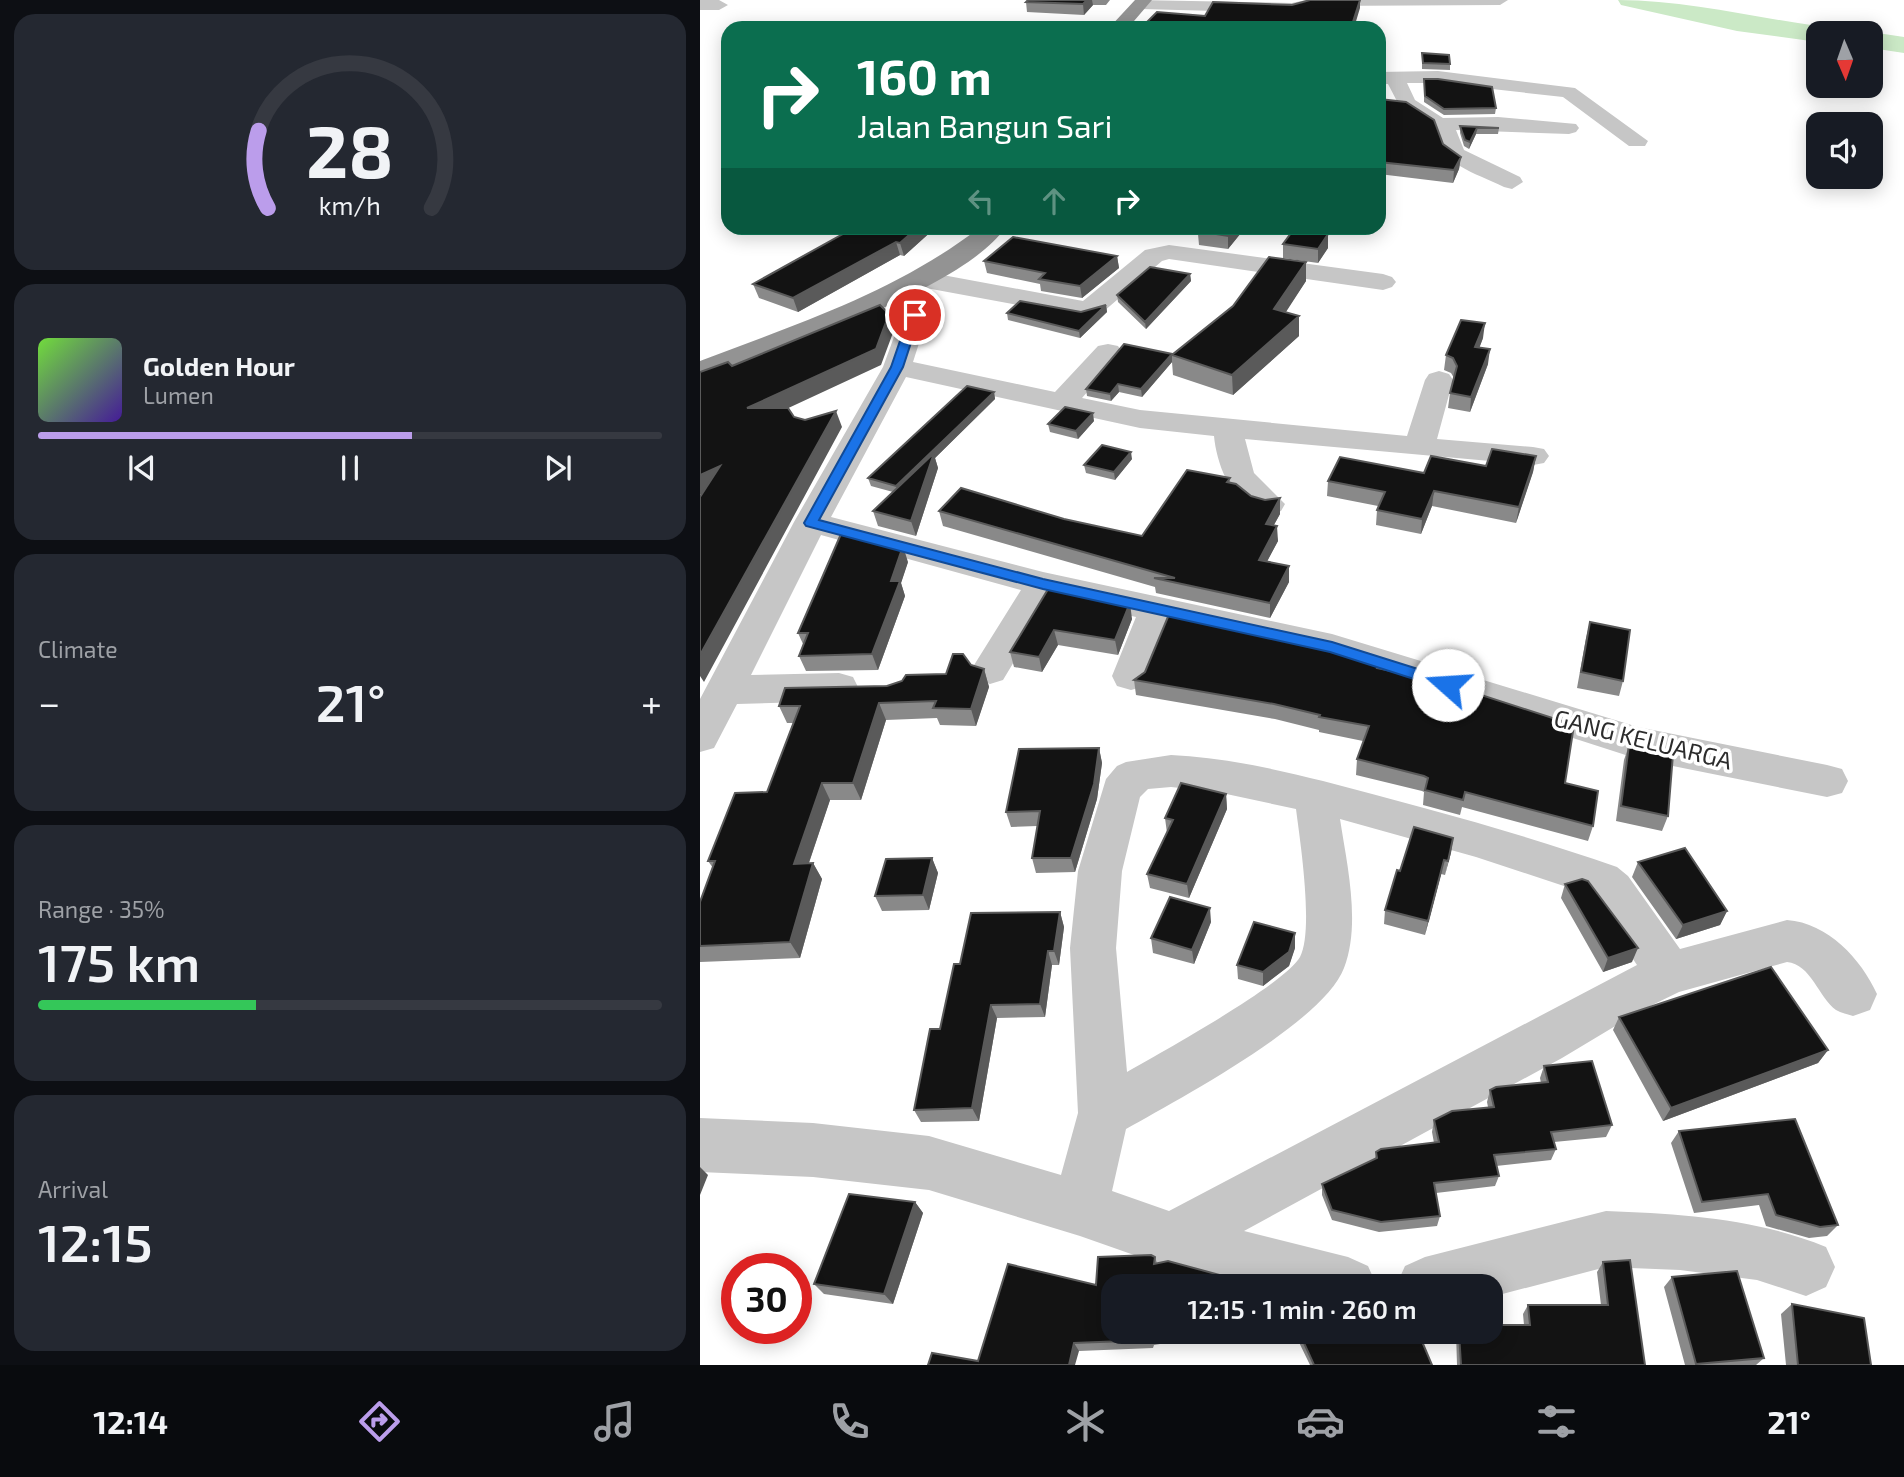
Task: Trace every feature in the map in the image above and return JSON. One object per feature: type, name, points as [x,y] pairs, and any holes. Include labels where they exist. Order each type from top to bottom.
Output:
[{"type":"highway","points":[[1124,21],[1142,2]]},
{"type":"highway","points":[[700,371],[860,307],[917,280],[952,260],[984,235]]},
{"type":"street","points":[[1142,2],[1292,8],[1309,6],[1315,0],[1500,0]]},
{"type":"street","points":[[700,5],[719,5]]},
{"type":"street","points":[[1388,78],[1437,77],[1567,92],[1637,141]]},
{"type":"street","points":[[1388,78],[1407,103],[1446,130],[1449,147],[1456,155],[1511,182]]},
{"type":"street","points":[[1386,107],[1407,103]]},
{"type":"street","points":[[1440,124],[1498,123],[1569,128]]},
{"type":"street","points":[[700,737],[811,523],[897,367],[915,315],[917,280],[1083,309],[1094,306],[1154,255],[1169,252],[1383,282]]},
{"type":"street","points":[[1062,402],[1108,352]]},
{"type":"street","points":[[897,367],[1140,419],[1351,442],[1534,456]]},
{"type":"street","points":[[1419,447],[1439,380]]},
{"type":"street","points":[[841,415],[874,410]]},
{"type":"street","points":[[1228,430],[1236,473],[1247,491],[1269,504]]},
{"type":"street","points":[[1351,442],[1366,474]]},
{"type":"street","name":"GANG KELUARGA","points":[[811,523],[1043,584],[1332,647],[1496,701],[1638,743],[1827,780]]},
{"type":"street","points":[[990,670],[1043,584]]},
{"type":"street","points":[[1131,676],[1157,610]]},
{"type":"street","points":[[725,690],[881,687]]},
{"type":"street","points":[[1080,1208],[1104,1114],[1093,948],[1105,842],[1125,784],[1141,774],[1213,775],[1316,796],[1402,817],[1601,880],[1612,890],[1670,974]]},
{"type":"street","points":[[1104,1114],[1267,1014],[1316,976],[1323,961],[1326,932],[1316,796]]},
{"type":"street","points":[[1171,1240],[1531,1048],[1625,994],[1670,974],[1787,941],[1799,941],[1813,950],[1853,994]]},
{"type":"street","points":[[700,1145],[813,1150],[929,1163],[1080,1208],[1171,1240],[1302,1274]]},
{"type":"street","points":[[1472,1274],[1605,1240],[1681,1242],[1758,1252],[1806,1267]]},
{"type":"building","points":[[1087,0],[1083,4],[1026,2]]},
{"type":"building","points":[[1310,0],[1360,0],[1353,21],[1148,21],[1157,12],[1205,16],[1213,2],[1292,5]]},
{"type":"building","points":[[1422,53],[1449,55],[1450,64],[1423,63]]},
{"type":"building","points":[[1424,79],[1492,87],[1496,108],[1444,109],[1425,96]]},
{"type":"building","points":[[1386,100],[1406,102],[1434,120],[1443,144],[1461,157],[1454,170],[1386,163]]},
{"type":"building","points":[[1460,126],[1499,128],[1477,128],[1470,142],[1465,140]]},
{"type":"building","points":[[841,235],[909,235],[900,243],[896,242],[793,298],[753,284]]},
{"type":"building","points":[[1290,235],[1327,235],[1318,249],[1283,244]]},
{"type":"building","points":[[1013,237],[1117,256],[1080,286],[1039,279],[1045,273],[984,261]]},
{"type":"building","points":[[1269,257],[1306,262],[1274,309],[1299,316],[1232,375],[1172,355],[1233,306]]},
{"type":"building","points":[[1150,267],[1190,274],[1145,322],[1117,295]]},
{"type":"building","points":[[1020,301],[1081,312],[1106,305],[1079,331],[1007,313]]},
{"type":"building","points":[[880,305],[889,314],[876,349],[747,408],[788,408],[794,417],[805,420],[836,411],[700,655],[700,497],[720,466],[700,475],[700,372],[728,362],[732,366]]},
{"type":"building","points":[[1461,320],[1485,323],[1475,347],[1490,349],[1471,397],[1450,393],[1457,366],[1453,358],[1446,355]]},
{"type":"building","points":[[1124,344],[1172,354],[1141,389],[1118,384],[1110,394],[1086,389]]},
{"type":"building","points":[[967,386],[994,392],[896,486],[868,478]]},
{"type":"building","points":[[1065,407],[1093,413],[1076,431],[1048,424]]},
{"type":"building","points":[[1102,445],[1131,452],[1114,472],[1084,465]]},
{"type":"building","points":[[1492,449],[1536,456],[1519,507],[1434,491],[1422,519],[1377,510],[1385,492],[1328,481],[1340,457],[1424,473],[1431,456],[1486,466]]},
{"type":"building","points":[[934,453],[911,521],[873,511]]},
{"type":"building","points":[[1187,470],[1230,478],[1227,482],[1236,484],[1251,496],[1265,500],[1280,498],[1266,524],[1277,526],[1259,560],[1289,566],[1270,603],[1154,578],[1175,578],[939,511],[961,488],[1064,519],[1142,536]]},
{"type":"building","points":[[851,532],[903,546],[891,581],[900,581],[872,654],[799,656],[808,633],[798,633],[841,534]]},
{"type":"building","points":[[1050,586],[1130,603],[1115,640],[1054,630],[1039,657],[1010,652]]},
{"type":"building","points":[[1170,612],[1327,646],[1379,663],[1377,668],[1438,681],[1574,725],[1565,783],[1598,791],[1593,826],[1465,792],[1463,800],[1425,790],[1428,778],[1424,776],[1357,759],[1369,726],[1319,717],[1320,715],[1274,704],[1134,680],[1145,672]]},
{"type":"building","points":[[1590,622],[1630,630],[1623,681],[1581,672]]},
{"type":"building","points":[[953,654],[963,654],[971,665],[984,669],[971,709],[933,708],[936,701],[879,703],[853,783],[822,783],[794,864],[813,863],[790,942],[700,946],[700,902],[715,861],[708,861],[735,793],[767,792],[800,706],[779,706],[785,688],[887,686],[902,681],[906,675],[946,674]]},
{"type":"building","points":[[1629,745],[1673,754],[1668,816],[1621,806]]},
{"type":"building","points":[[1099,748],[1094,784],[1071,858],[1032,858],[1040,811],[1006,812],[1019,749]]},
{"type":"building","points":[[1181,783],[1226,794],[1187,884],[1147,874],[1173,820],[1165,818]]},
{"type":"building","points":[[1414,827],[1453,838],[1448,861],[1444,860],[1428,921],[1385,910]]},
{"type":"building","points":[[1685,848],[1727,911],[1683,925],[1638,862]]},
{"type":"building","points":[[932,858],[923,895],[875,896],[886,859]]},
{"type":"building","points":[[1582,879],[1588,881],[1638,948],[1608,958],[1565,884]]},
{"type":"building","points":[[1170,897],[1210,908],[1192,950],[1151,938]]},
{"type":"building","points":[[1060,912],[1054,951],[1048,951],[1040,1004],[991,1005],[972,1108],[914,1110],[930,1029],[940,1029],[954,964],[960,964],[971,913]]},
{"type":"building","points":[[1254,922],[1295,933],[1289,952],[1263,972],[1237,965]]},
{"type":"building","points":[[1771,967],[1828,1050],[1671,1108],[1619,1017]]},
{"type":"building","points":[[1592,1061],[1612,1125],[1551,1132],[1556,1149],[1494,1155],[1499,1176],[1434,1183],[1440,1216],[1381,1222],[1332,1210],[1322,1184],[1377,1158],[1376,1152],[1381,1149],[1439,1142],[1434,1120],[1452,1111],[1494,1107],[1490,1090],[1496,1087],[1548,1082],[1544,1066]]},
{"type":"building","points":[[1795,1119],[1838,1225],[1820,1227],[1776,1215],[1768,1194],[1702,1202],[1679,1131]]},
{"type":"building","points":[[849,1194],[915,1202],[884,1294],[814,1284]]},
{"type":"building","points":[[1151,1255],[1155,1257],[1154,1264],[1168,1261],[1216,1274],[1101,1274],[1101,1342],[1074,1343],[1069,1365],[928,1365],[932,1353],[978,1361],[1008,1264],[1096,1285],[1098,1257]]},
{"type":"building","points":[[1630,1260],[1645,1365],[1461,1365],[1460,1344],[1503,1344],[1503,1325],[1530,1325],[1528,1305],[1608,1305],[1603,1262]]},
{"type":"building","points":[[1737,1271],[1764,1358],[1696,1364],[1672,1277]]},
{"type":"building","points":[[1792,1304],[1864,1318],[1871,1365],[1798,1365]]},
{"type":"building","points":[[1304,1344],[1423,1344],[1432,1365],[1314,1365]]},
{"type":"waterway","points":[[1630,0],[1737,23],[1806,32]]},
{"type":"waterway","points":[[1883,42],[1904,45]]},
{"type":"route","points":[[915,315],[897,367],[811,523],[1043,584],[1332,647],[1448,685]]}]
